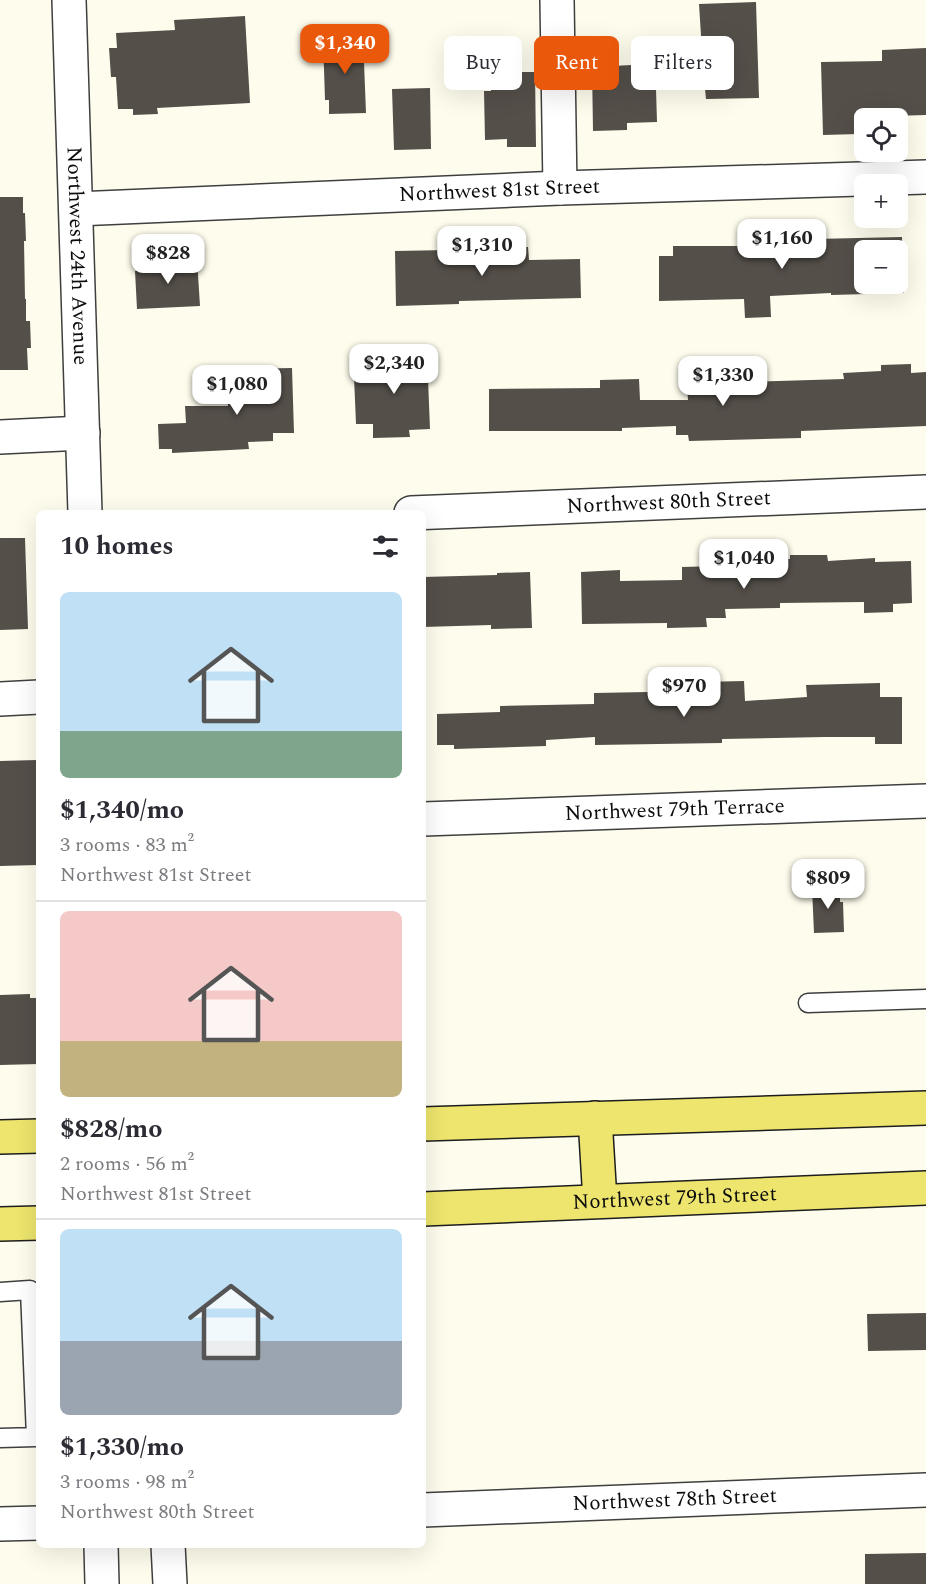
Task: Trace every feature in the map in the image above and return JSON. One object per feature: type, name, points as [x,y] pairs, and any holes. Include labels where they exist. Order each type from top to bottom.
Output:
[{"type":"main road","points":[[426,1124],[926,1108]]},
{"type":"main road","points":[[595,1118],[600,1201]]},
{"type":"main road","points":[[0,1137],[36,1136]]},
{"type":"main road","name":"Northwest 79th Street","points":[[426,1209],[926,1188]]},
{"type":"main road","points":[[0,1224],[36,1223]]},
{"type":"street","name":"Northwest 24th Avenue","points":[[69,0],[86,510]]},
{"type":"street","points":[[557,0],[560,188]]},
{"type":"street","name":"Northwest 81st Street","points":[[76,210],[560,188],[926,177]]},
{"type":"street","points":[[0,436],[83,433]]},
{"type":"street","name":"Northwest 80th Street","points":[[426,512],[926,492]]},
{"type":"street","points":[[0,699],[36,697]]},
{"type":"street","name":"Northwest 79th Terrace","points":[[426,819],[926,801]]},
{"type":"street","name":"Northwest 78th Street","points":[[426,1510],[926,1490]]},
{"type":"street","points":[[0,1524],[36,1523]]},
{"type":"street","points":[[101,1548],[102,1584]]},
{"type":"street","points":[[168,1548],[170,1584]]},
{"type":"lane","points":[[808,1003],[926,999]]},
{"type":"lane","points":[[0,1292],[30,1290],[36,1437],[0,1438]]},
{"type":"building","points":[[756,2],[759,98],[706,99],[705,90],[734,90],[734,36],[701,36],[699,4]]},
{"type":"building","points":[[245,16],[250,103],[157,108],[158,114],[133,115],[133,109],[118,109],[116,77],[111,77],[109,48],[117,48],[116,33],[175,30],[174,20]]},
{"type":"building","points":[[363,37],[366,113],[329,114],[329,100],[325,100],[323,38]]},
{"type":"building","points":[[926,48],[926,115],[908,116],[908,108],[854,108],[854,134],[823,135],[821,62],[882,61],[882,50]]},
{"type":"building","points":[[631,65],[631,90],[656,90],[657,122],[627,123],[627,130],[593,131],[592,90],[619,90],[619,66]]},
{"type":"building","points":[[522,72],[534,72],[536,147],[507,147],[507,139],[485,140],[484,91],[522,90]]},
{"type":"building","points":[[430,88],[431,149],[394,150],[392,89]]},
{"type":"building","points":[[0,197],[23,197],[26,241],[24,241],[26,321],[30,321],[31,348],[27,348],[28,370],[0,370]]},
{"type":"building","points":[[815,235],[815,239],[902,237],[902,240],[854,240],[854,294],[868,294],[770,296],[771,317],[745,318],[744,299],[659,301],[659,256],[673,256],[673,246],[742,246],[741,239]]},
{"type":"building","points":[[502,247],[528,247],[529,260],[580,259],[581,298],[459,301],[459,304],[396,306],[395,251],[502,249]]},
{"type":"building","points":[[197,259],[200,306],[137,309],[135,271],[149,271],[148,262]]},
{"type":"building","points":[[427,353],[430,429],[409,430],[410,437],[373,438],[373,424],[356,424],[354,377],[372,376],[371,355]]},
{"type":"building","points":[[911,364],[911,373],[926,372],[926,426],[801,431],[801,438],[689,441],[688,435],[676,435],[676,426],[622,428],[622,431],[489,431],[489,389],[600,388],[600,380],[639,379],[640,400],[688,400],[687,384],[844,379],[843,373],[881,371],[881,365]]},
{"type":"building","points":[[292,368],[294,433],[273,433],[273,441],[248,442],[249,449],[172,453],[172,449],[159,449],[158,424],[186,423],[185,406],[228,406],[228,391],[244,390],[243,369]]},
{"type":"building","points":[[0,538],[25,538],[28,629],[0,630]]},
{"type":"building","points":[[790,555],[827,555],[828,561],[875,558],[875,562],[911,561],[912,603],[893,604],[893,612],[864,613],[864,602],[780,603],[780,608],[725,609],[726,618],[706,618],[707,627],[667,628],[667,623],[582,624],[581,572],[620,570],[620,581],[682,580],[682,567],[765,564],[765,559],[790,559]]},
{"type":"building","points":[[530,572],[532,628],[491,629],[491,625],[426,627],[426,577],[497,575],[497,573]]},
{"type":"building","points":[[744,681],[745,701],[807,697],[806,685],[880,683],[880,697],[902,697],[902,744],[875,744],[875,737],[825,737],[722,739],[722,743],[595,745],[595,737],[546,740],[546,746],[454,749],[454,745],[437,745],[437,714],[500,712],[500,706],[594,704],[594,693],[701,691],[701,682]]},
{"type":"building","points":[[36,760],[36,865],[0,866],[0,761]]},
{"type":"building","points":[[840,887],[844,932],[814,933],[812,888]]},
{"type":"building","points":[[30,994],[30,998],[36,998],[36,1064],[0,1065],[0,995]]},
{"type":"building","points":[[926,1313],[926,1350],[868,1351],[867,1314]]},
{"type":"building","points":[[926,1553],[926,1584],[865,1584],[865,1554]]}]
